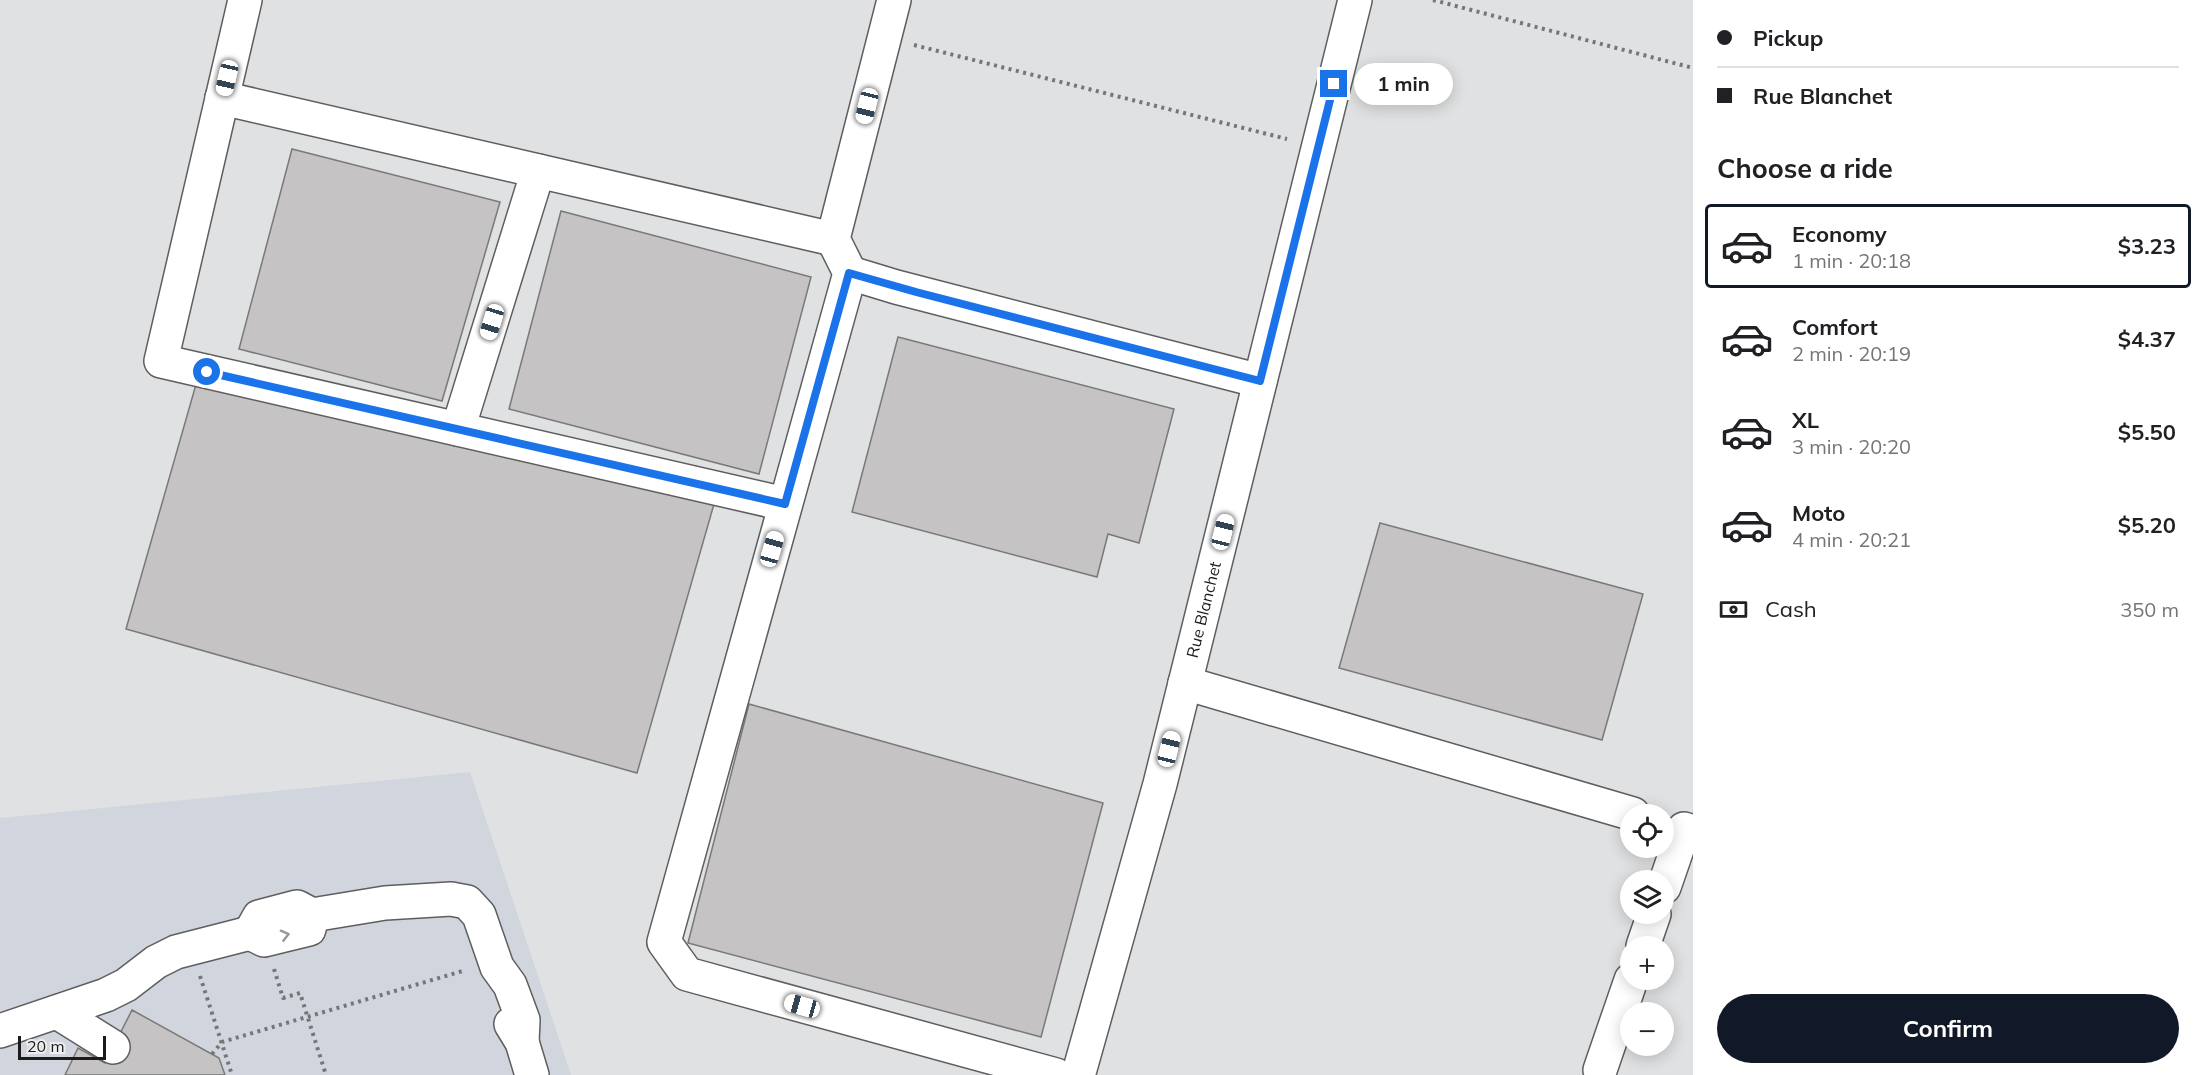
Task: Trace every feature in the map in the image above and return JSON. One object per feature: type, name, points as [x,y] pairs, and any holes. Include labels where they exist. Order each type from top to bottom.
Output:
[{"type":"street","points":[[245,0],[161,361],[785,504]]},
{"type":"street","points":[[894,0],[833,239],[849,273],[664,942],[687,974],[1056,1075]]},
{"type":"street","name":"Rue Blanchet","points":[[1076,1075],[1080,1069],[1158,794],[1355,0]]},
{"type":"street","points":[[222,98],[833,239]]},
{"type":"street","points":[[458,429],[538,171]]},
{"type":"street","points":[[849,273],[1260,381]]},
{"type":"street","points":[[1185,683],[1620,810]]},
{"type":"street","points":[[1669,870],[1680,828]]},
{"type":"street","points":[[0,1031],[106,994],[126,985],[156,962],[176,952],[257,936],[259,917],[297,907],[312,915],[385,903],[452,899],[467,902],[479,915],[483,968],[498,988],[511,1023],[522,1042],[532,1075]]},
{"type":"street","points":[[1606,1073],[1628,990]]},
{"type":"street","points":[[57,1012],[113,1047]]},
{"type":"path","points":[[1433,0],[1693,68]]},
{"type":"path","points":[[904,43],[1318,147]]},
{"type":"path","points":[[257,936],[283,998],[300,993],[326,1075]]},
{"type":"path","points":[[191,949],[232,1075]]},
{"type":"path","points":[[212,1054],[222,1042],[483,968]]},
{"type":"shaded area","points":[[470,772],[571,1075],[0,1075],[0,818]]},
{"type":"building","points":[[292,149],[500,202],[442,401],[239,349]]},
{"type":"building","points":[[561,211],[811,277],[759,474],[509,409]]},
{"type":"building","points":[[898,337],[1174,409],[1139,543],[1108,534],[1097,577],[852,512]]},
{"type":"building","points":[[203,360],[714,504],[637,773],[126,629]]},
{"type":"building","points":[[1380,523],[1643,594],[1602,740],[1339,668]]},
{"type":"building","points":[[749,704],[1103,803],[1041,1037],[688,943]]},
{"type":"building","points":[[132,1010],[219,1058],[225,1075],[65,1075],[78,1048],[105,1063]]},
{"type":"route","points":[[207,372],[785,504],[849,273],[1260,381],[1334,84]]}]
